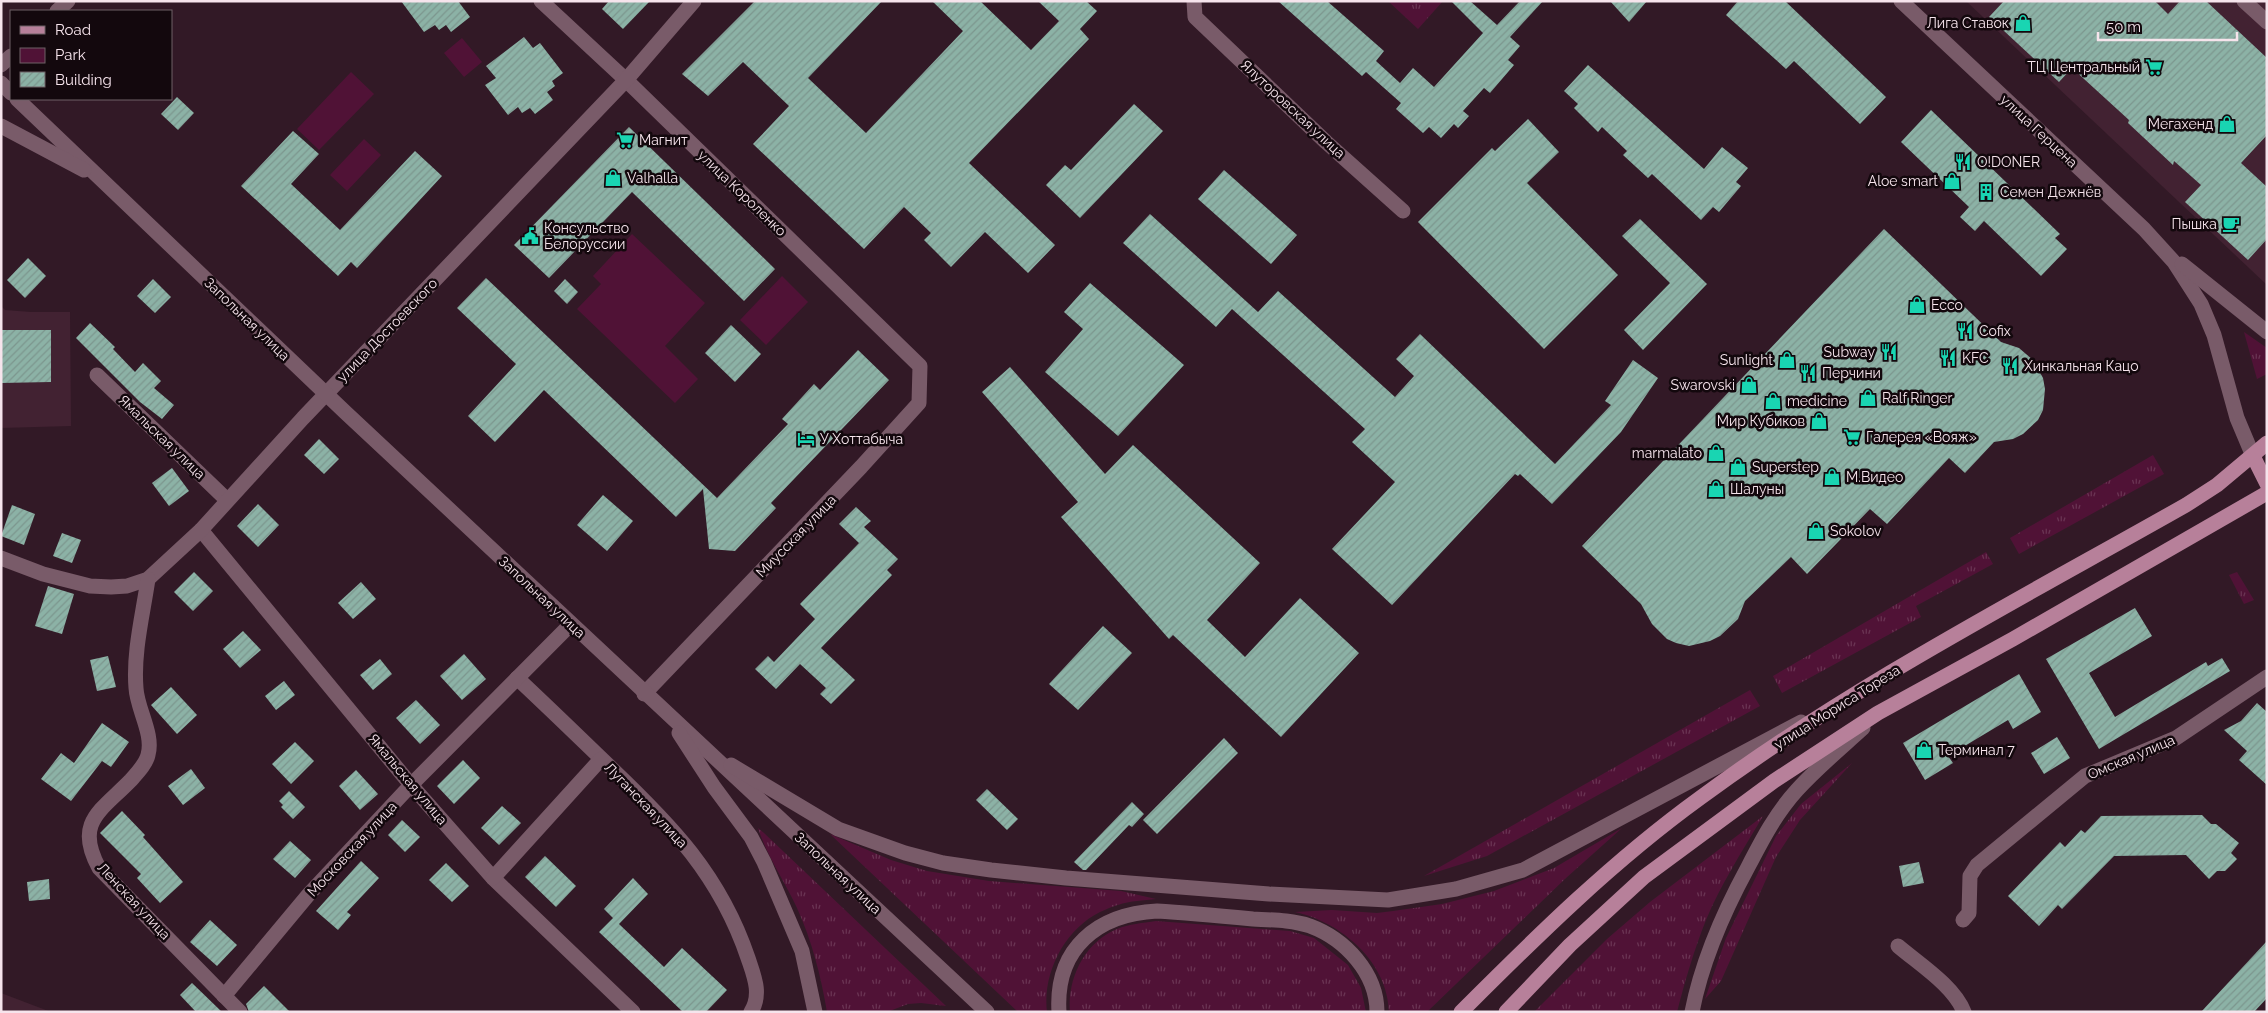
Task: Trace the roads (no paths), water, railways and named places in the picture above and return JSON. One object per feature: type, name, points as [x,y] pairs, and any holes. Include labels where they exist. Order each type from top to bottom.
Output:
[{"type":"main road","name":"улица Мориса Тореза","points":[[1461,1012],[1549,925],[1626,856],[1700,798],[1848,697],[2186,505],[2217,485],[2267,443]]},
{"type":"main road","points":[[2253,456],[2267,484]]},
{"type":"main road","name":"улица Мориса Тореза","points":[[1506,1012],[1588,927],[1644,876],[1774,781],[1878,713],[2013,639],[2267,493]]},
{"type":"street","points":[[58,10],[68,1]]},
{"type":"street","name":"улица Короленко","points":[[541,1],[626,80],[920,366]]},
{"type":"street","points":[[626,80],[694,1]]},
{"type":"street","name":"Ялуторовская улица","points":[[1194,1],[1195,17],[1326,142],[1403,210]]},
{"type":"street","name":"улица Герцена","points":[[1901,1],[2162,248],[2184,274],[2201,304],[2214,335],[2238,418],[2253,456]]},
{"type":"street","points":[[2244,1],[2267,22]]},
{"type":"street","name":"улица Достоевского","points":[[148,579],[201,530],[326,394],[626,80]]},
{"type":"street","points":[[1,83],[10,92]]},
{"type":"street","name":"Запольная улица","points":[[18,100],[665,714],[987,1012]]},
{"type":"street","name":"Запольная улица","points":[[1,126],[100,178]]},
{"type":"street","points":[[2162,248],[2267,332]]},
{"type":"street","name":"Миусская улица","points":[[644,694],[861,467],[919,403],[920,366]]},
{"type":"street","name":"Ямальская улица","points":[[97,375],[227,500]]},
{"type":"street","name":"Ямальская улица","points":[[201,530],[411,785],[493,878],[633,1012]]},
{"type":"street","points":[[1,558],[43,574],[90,586],[127,586],[148,579]]},
{"type":"street","name":"Ленская улица","points":[[148,579],[135,668],[136,690],[149,741],[148,756],[138,773],[93,819],[88,835],[92,853],[99,868],[240,1012]]},
{"type":"street","name":"Московская улица","points":[[224,996],[309,894],[411,785],[571,624]]},
{"type":"street","name":"Омская улица","points":[[1963,920],[1970,913],[1970,876],[1977,865],[2084,776],[2176,738],[2267,677]]},
{"type":"street","name":"Луганская улица","points":[[517,678],[661,816],[697,859],[716,887],[744,948],[752,971],[757,999],[751,1012]]},
{"type":"street","points":[[703,748],[838,829],[905,853],[942,863],[1066,878],[1269,894],[1388,900],[1456,889],[1523,870],[1655,798],[1848,697]]},
{"type":"street","points":[[1692,1012],[1704,966],[1722,917],[1776,817],[1797,790],[1878,713]]},
{"type":"street","points":[[665,714],[714,787],[751,837],[764,862],[802,951],[816,1012]]},
{"type":"street","points":[[493,878],[602,759]]},
{"type":"street","points":[[1059,1012],[1058,995],[1065,969],[1078,944],[1095,928],[1111,920],[1142,912],[1157,911],[1291,922],[1324,932],[1337,940],[1363,968],[1372,983],[1377,1012]]},
{"type":"street","points":[[1898,946],[1952,992],[1961,1003],[1964,1012]]},
{"type":"place","name":"Лига Ставок","points":[[2023,23]]},
{"type":"place","name":"ТЦ Центральный","points":[[2154,67]]},
{"type":"place","name":"Мегахенд","points":[[2227,124]]},
{"type":"place","name":"Магнит","points":[[625,140]]},
{"type":"place","name":"O!DONER","points":[[1963,162]]},
{"type":"place","name":"Valhalla","points":[[613,178]]},
{"type":"place","name":"Aloe smart","points":[[1952,181]]},
{"type":"place","name":"Семен Дежнёв","points":[[1986,192]]},
{"type":"place","name":"Пышка","points":[[2231,224]]},
{"type":"place","name":"Консульство Белоруссии","points":[[530,236]]},
{"type":"place","name":"Ecco","points":[[1917,305]]},
{"type":"place","name":"Cofix","points":[[1965,331]]},
{"type":"place","name":"Subway","points":[[1889,352]]},
{"type":"place","name":"KFC","points":[[1948,358]]},
{"type":"place","name":"Sunlight","points":[[1787,360]]},
{"type":"place","name":"Хинкальная Кацо","points":[[2010,366]]},
{"type":"place","name":"Перчини","points":[[1808,373]]},
{"type":"place","name":"Swarovski","points":[[1749,385]]},
{"type":"place","name":"Ralf Ringer","points":[[1868,398]]},
{"type":"place","name":"medicine","points":[[1773,401]]},
{"type":"place","name":"Мир Кубиков","points":[[1819,421]]},
{"type":"place","name":"Галерея «Вояж»","points":[[1852,437]]},
{"type":"place","name":"У Хоттабыча","points":[[806,439]]},
{"type":"place","name":"marmalato","points":[[1716,453]]},
{"type":"place","name":"Superstep","points":[[1738,467]]},
{"type":"place","name":"М.Видео","points":[[1832,477]]},
{"type":"place","name":"Шалуны","points":[[1716,489]]},
{"type":"place","name":"Sokolov","points":[[1816,531]]},
{"type":"place","name":"Терминал 7","points":[[1924,750]]}]
